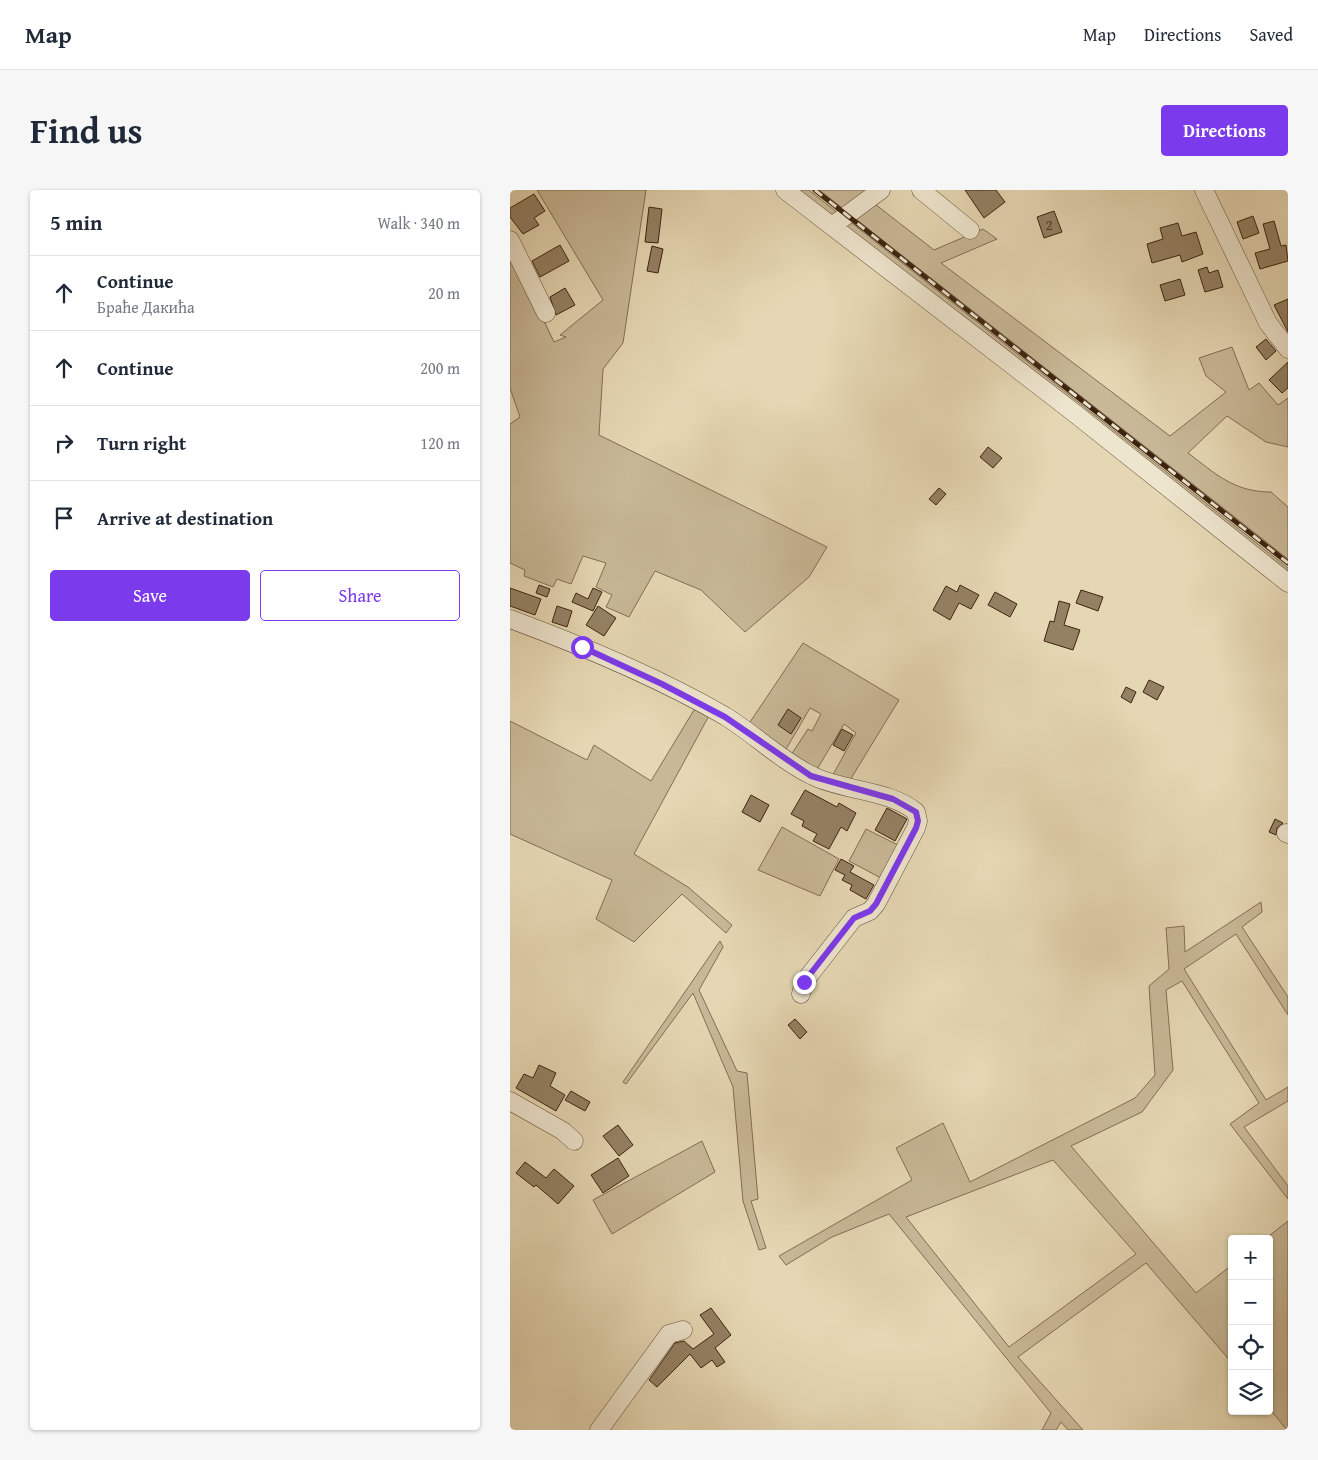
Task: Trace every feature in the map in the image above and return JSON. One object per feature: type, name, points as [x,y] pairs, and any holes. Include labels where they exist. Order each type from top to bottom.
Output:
[{"type":"street","points":[[786,190],[1073,412],[1288,583]]},
{"type":"street","points":[[832,226],[881,190]]},
{"type":"street","points":[[921,190],[970,230]]},
{"type":"street","points":[[1204,190],[1268,322],[1288,349]]},
{"type":"street","points":[[510,240],[546,313]]},
{"type":"street","points":[[510,619],[609,659],[725,717],[811,776],[899,801],[916,812],[918,821],[916,828],[876,904],[870,911],[854,918],[804,982],[801,994]]},
{"type":"street","points":[[510,1101],[563,1131],[574,1141]]},
{"type":"street","points":[[599,1430],[669,1334],[683,1330]]},
{"type":"shaded area","points":[[537,190],[646,190],[623,343],[603,369],[599,435],[827,547],[809,577],[745,632],[701,590],[655,571],[629,617],[606,607],[612,595],[596,587],[606,563],[583,556],[571,584],[557,579],[553,587],[524,576],[525,570],[510,563],[510,424],[520,417],[510,388],[510,249],[554,342],[566,337],[560,335],[603,300]]},
{"type":"shaded area","points":[[794,190],[809,190],[839,214],[832,219]]},
{"type":"shaded area","points":[[819,190],[872,190],[845,210]]},
{"type":"shaded area","points":[[871,201],[934,250],[983,229],[997,239],[941,263],[1170,436],[1226,392],[1206,376],[1199,358],[1232,347],[1249,390],[1259,383],[1278,405],[1288,398],[1288,447],[1266,442],[1227,416],[1188,453],[1226,480],[1246,489],[1271,492],[1288,507],[1288,559],[852,216]]},
{"type":"shaded area","points":[[848,220],[1288,568],[1288,576],[845,230]]},
{"type":"shaded area","points":[[803,643],[899,700],[847,785],[830,780],[856,733],[844,724],[816,771],[791,755],[808,729],[812,731],[821,714],[810,708],[785,751],[746,728]]},
{"type":"shaded area","points":[[697,705],[711,712],[634,854],[688,887],[732,925],[726,933],[682,894],[634,942],[596,919],[612,880],[510,834],[510,721],[587,760],[594,745],[651,781]]},
{"type":"shaded area","points":[[782,827],[839,859],[820,896],[758,870]]},
{"type":"shaded area","points":[[866,829],[908,850],[892,884],[849,861]]},
{"type":"shaded area","points":[[1261,902],[1262,912],[1242,927],[1288,997],[1288,1015],[1236,934],[1184,969],[1266,1100],[1288,1087],[1288,1101],[1244,1127],[1288,1186],[1288,1199],[1230,1124],[1259,1103],[1182,981],[1166,990],[1173,1070],[1142,1112],[1071,1146],[1196,1293],[1228,1268],[1228,1358],[1146,1263],[1018,1357],[1083,1430],[1068,1430],[1061,1422],[1056,1430],[1042,1430],[1051,1413],[889,1214],[832,1237],[786,1265],[779,1256],[912,1180],[896,1148],[943,1123],[970,1182],[1135,1098],[1155,1075],[1149,986],[1169,969],[1166,928],[1184,926],[1185,952]],"holes":[[[1053,1160],[1136,1254],[1009,1347],[906,1217]]]},
{"type":"shaded area","points":[[720,941],[723,947],[699,990],[737,1071],[747,1073],[758,1199],[751,1201],[766,1248],[759,1250],[743,1201],[733,1087],[693,993],[626,1084],[623,1082]]},
{"type":"shaded area","points":[[702,1141],[715,1172],[612,1234],[593,1200]]},
{"type":"shaded area","points":[[1288,1221],[1288,1430],[1273,1413],[1273,1235],[1270,1235]]},
{"type":"building","points":[[965,190],[996,190],[1005,202],[984,218]]},
{"type":"building","points":[[534,194],[545,211],[534,218],[539,225],[523,234],[510,217],[510,208]]},
{"type":"building","points":[[649,207],[662,209],[658,243],[645,242]]},
{"type":"building","points":[[1054,211],[1062,232],[1044,238],[1037,217]]},
{"type":"building","points":[[1253,216],[1259,233],[1243,239],[1237,222]]},
{"type":"building","points":[[1274,221],[1281,246],[1286,245],[1288,261],[1260,269],[1255,253],[1270,249],[1263,224]]},
{"type":"building","points":[[1178,223],[1182,236],[1196,232],[1203,254],[1182,262],[1180,255],[1152,263],[1147,244],[1163,239],[1160,228]]},
{"type":"building","points":[[560,245],[569,261],[540,277],[532,261]]},
{"type":"building","points":[[652,246],[663,249],[658,273],[647,271]]},
{"type":"building","points":[[1207,267],[1209,273],[1218,270],[1223,287],[1205,292],[1198,270]]},
{"type":"building","points":[[1180,279],[1185,295],[1165,301],[1160,285]]},
{"type":"building","points":[[565,288],[575,305],[556,315],[550,297]]},
{"type":"building","points":[[1288,299],[1288,332],[1274,305]]},
{"type":"building","points":[[1266,339],[1276,351],[1266,360],[1256,347]]},
{"type":"building","points":[[1288,362],[1288,388],[1282,393],[1269,380]]},
{"type":"building","points":[[988,447],[1002,458],[993,468],[980,457]]},
{"type":"building","points":[[939,488],[946,494],[936,505],[929,499]]},
{"type":"building","points":[[539,585],[550,589],[547,597],[536,593]]},
{"type":"building","points":[[960,585],[979,595],[971,609],[959,603],[950,620],[933,610],[946,586],[957,592]]},
{"type":"building","points":[[510,588],[541,599],[535,615],[510,606]]},
{"type":"building","points":[[593,588],[602,592],[593,611],[572,602],[576,593],[588,599]]},
{"type":"building","points":[[1081,590],[1103,597],[1098,611],[1076,603]]},
{"type":"building","points":[[995,592],[1017,604],[1010,617],[988,605]]},
{"type":"building","points":[[1059,601],[1070,604],[1064,625],[1080,630],[1073,650],[1044,641],[1050,621],[1054,622]]},
{"type":"building","points":[[557,606],[572,611],[567,627],[552,622]]},
{"type":"building","points":[[598,606],[616,618],[604,636],[586,625]]},
{"type":"building","points":[[1149,680],[1164,687],[1157,700],[1143,692]]},
{"type":"building","points":[[1126,687],[1136,692],[1131,703],[1121,697]]},
{"type":"building","points":[[788,709],[801,718],[791,734],[778,725]]},
{"type":"building","points":[[842,729],[853,735],[844,751],[833,745]]},
{"type":"building","points":[[805,790],[837,807],[839,803],[856,813],[847,831],[841,827],[829,849],[813,841],[817,834],[802,826],[804,821],[791,814]]},
{"type":"building","points":[[751,795],[769,805],[760,822],[742,812]]},
{"type":"building","points":[[887,808],[907,819],[895,841],[875,830]]},
{"type":"building","points":[[1275,819],[1283,823],[1277,828],[1276,835],[1269,832]]},
{"type":"building","points":[[841,859],[854,866],[850,872],[874,885],[866,899],[850,890],[852,885],[842,880],[845,875],[835,870]]},
{"type":"building","points":[[795,1019],[807,1032],[800,1039],[788,1025]]},
{"type":"building","points":[[539,1065],[556,1073],[550,1086],[565,1095],[556,1111],[516,1088],[524,1074],[533,1078]]},
{"type":"building","points":[[571,1091],[590,1102],[585,1111],[565,1100]]},
{"type":"building","points":[[618,1125],[633,1145],[619,1156],[603,1136]]},
{"type":"building","points":[[618,1158],[629,1176],[603,1193],[591,1175]]},
{"type":"building","points":[[525,1162],[546,1178],[554,1169],[574,1186],[558,1204],[536,1185],[534,1187],[516,1173]]},
{"type":"building","points":[[711,1308],[731,1335],[715,1348],[725,1362],[717,1367],[712,1360],[701,1368],[690,1354],[657,1387],[649,1380],[675,1343],[684,1341],[693,1349],[714,1334],[700,1315]]},
{"type":"railway","points":[[815,190],[1288,563]]},
{"type":"route","points":[[582,647],[707,706],[741,726],[811,776],[893,799],[912,808],[916,812],[918,816],[916,828],[876,904],[870,911],[854,918],[804,982]]}]
